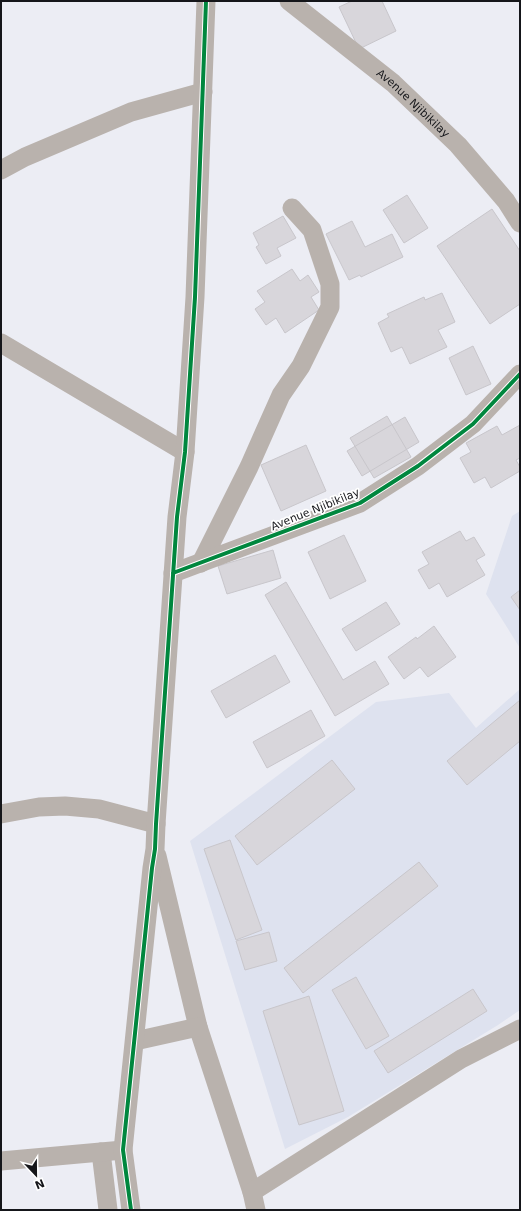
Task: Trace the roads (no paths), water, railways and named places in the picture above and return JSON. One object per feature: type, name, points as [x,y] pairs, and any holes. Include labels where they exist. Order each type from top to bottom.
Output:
[{"type":"street","points":[[131,1210],[124,1150],[155,849],[177,517],[185,452],[195,297],[206,1]]},
{"type":"street","name":"Avenue Njibikilay","points":[[289,1],[393,83],[458,145],[506,201],[520,223]]},
{"type":"street","points":[[1,170],[25,157],[131,112],[203,92]]},
{"type":"street","points":[[201,563],[249,467],[281,395],[301,366],[330,308],[330,284],[312,230],[292,208]]},
{"type":"street","points":[[1,343],[185,452]]},
{"type":"street","name":"Avenue Njibikilay","points":[[173,573],[360,503],[418,466],[473,424],[520,374]]},
{"type":"street","points":[[1,814],[39,807],[65,806],[98,809],[156,824]]},
{"type":"street","points":[[155,849],[161,868],[198,1027],[254,1201],[461,1059],[520,1029]]},
{"type":"street","points":[[135,1041],[198,1027]]},
{"type":"street","points":[[1,1161],[124,1150]]},
{"type":"street","points":[[101,1152],[108,1210]]}]
